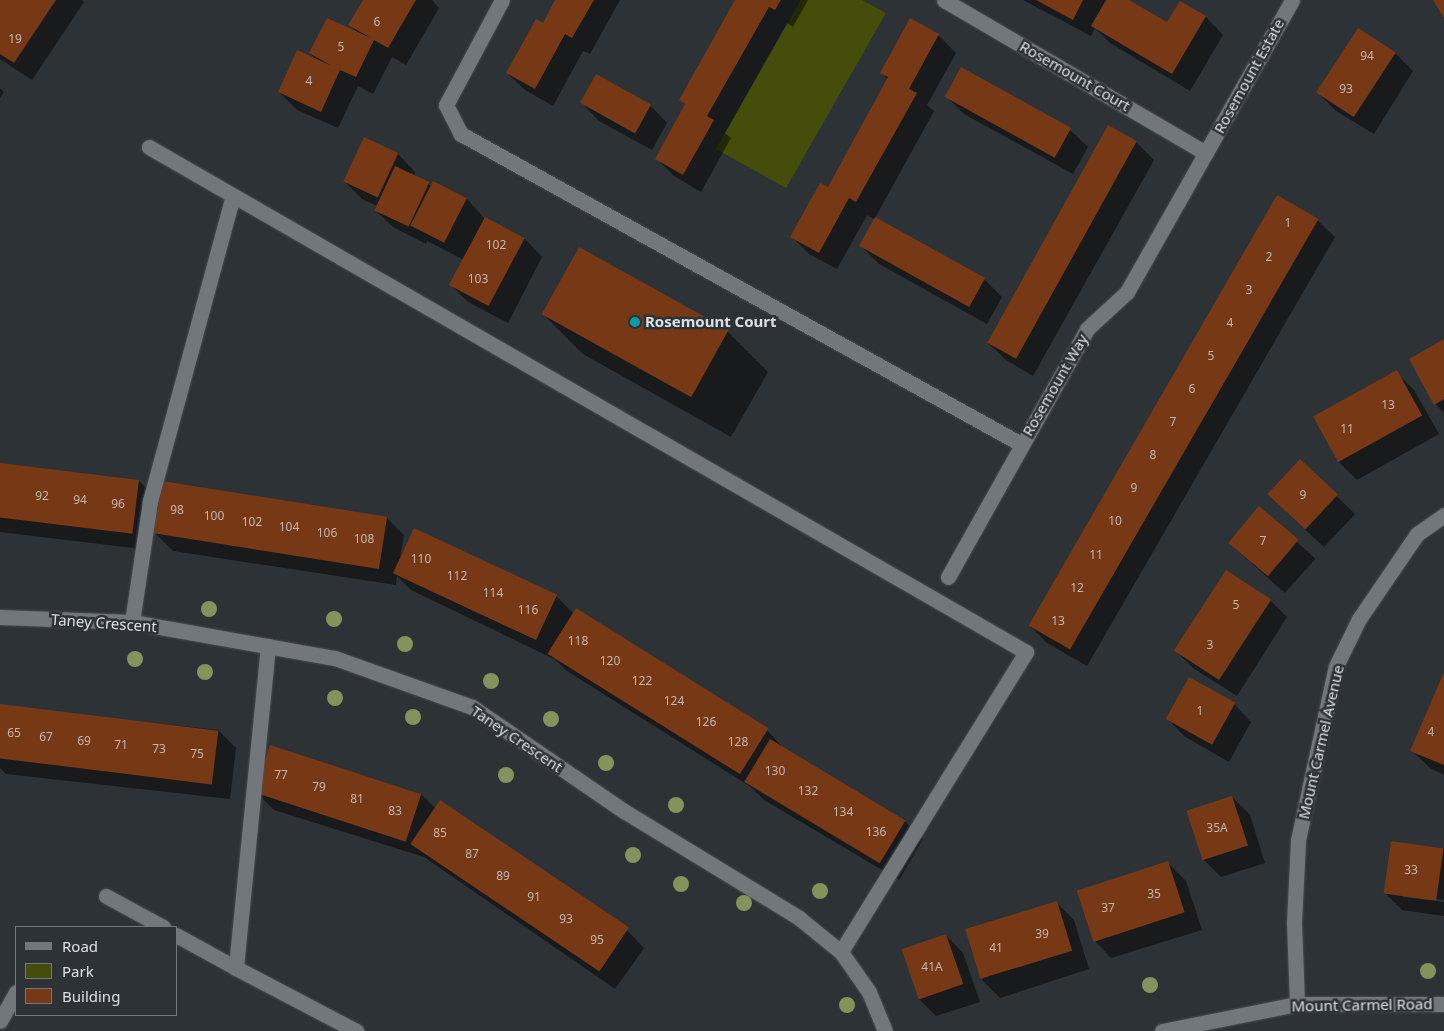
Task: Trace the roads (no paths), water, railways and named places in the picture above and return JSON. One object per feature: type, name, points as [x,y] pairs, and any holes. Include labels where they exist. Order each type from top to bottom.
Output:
[{"type":"street","points":[[502,0],[446,105],[461,134],[1021,444]]},
{"type":"street","name":"Rosemount Court","points":[[944,0],[1206,153]]},
{"type":"street","name":"Rosemount Estate","points":[[1206,153],[1292,0]]},
{"type":"street","points":[[149,147],[1026,652],[841,952]]},
{"type":"street","name":"Rosemount Way","points":[[948,577],[1087,328],[1127,292],[1206,153]]},
{"type":"street","points":[[132,622],[150,501],[233,196]]},
{"type":"street","name":"Mount Carmel Avenue","points":[[1297,1004],[1294,923],[1298,840],[1336,666],[1359,620],[1417,534],[1444,514]]},
{"type":"street","name":"Taney Crescent","points":[[0,616],[132,622],[335,658],[472,707],[624,811],[798,918],[841,952],[869,992],[886,1031]]},
{"type":"street","points":[[236,968],[268,646]]},
{"type":"street","points":[[106,896],[161,926]]},
{"type":"street","points":[[178,936],[356,1031]]},
{"type":"street","points":[[0,1021],[15,994]]},
{"type":"street","name":"Mount Carmel Road","points":[[1162,1031],[1297,1004],[1444,1004]]},
{"type":"place","name":"Rosemount Court","points":[[635,322]]}]
